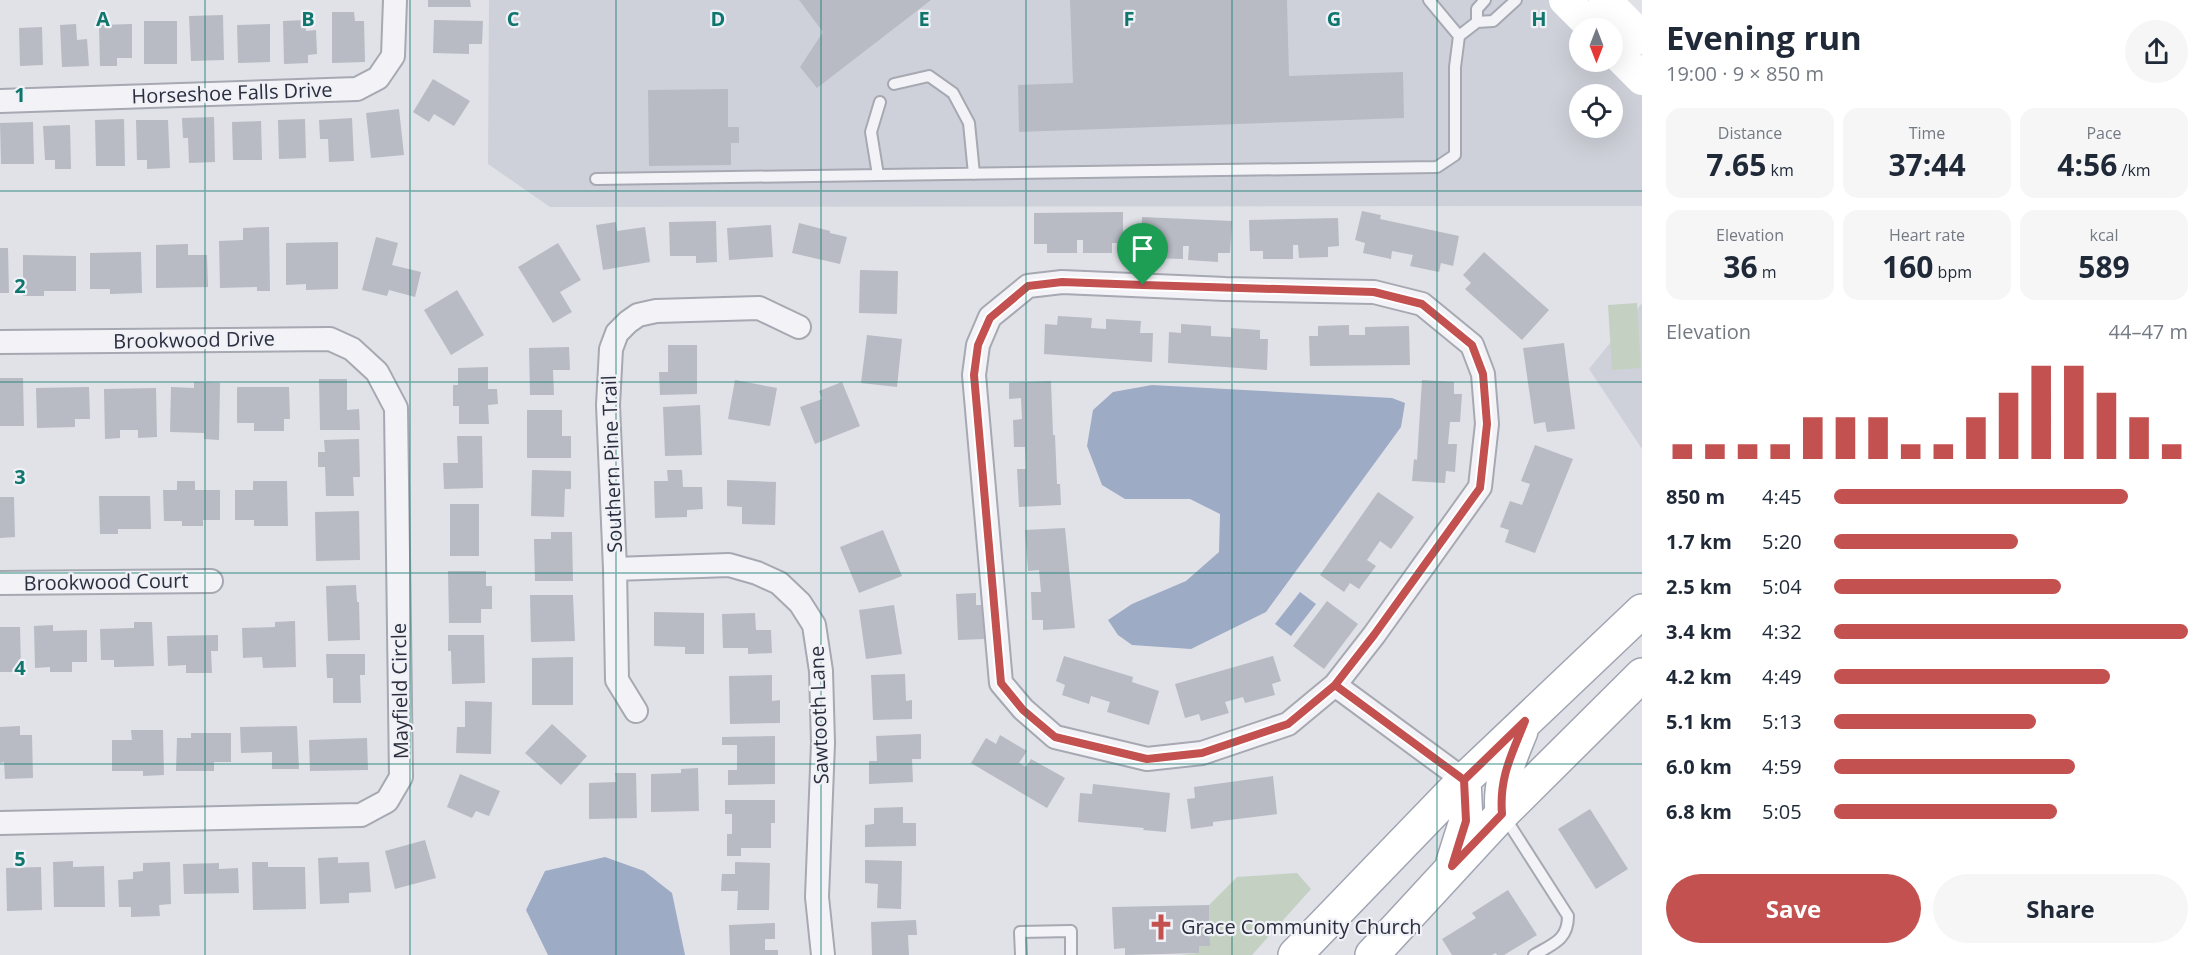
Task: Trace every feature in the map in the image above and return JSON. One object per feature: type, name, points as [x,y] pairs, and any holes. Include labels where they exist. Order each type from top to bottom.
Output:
[{"type":"main road","points":[[1295,955],[1464,780],[1642,611]]},
{"type":"main road","points":[[1375,954],[1452,866],[1642,675]]},
{"type":"main road","points":[[1502,814],[1501,794],[1504,774],[1525,721]]},
{"type":"main road","points":[[1452,866],[1466,821],[1464,780]]},
{"type":"street","name":"Horseshoe Falls Drive","points":[[0,100],[357,89],[378,78],[393,56],[395,0]]},
{"type":"street","points":[[1565,0],[1583,18]]},
{"type":"street","points":[[1605,0],[1642,38]]},
{"type":"street","points":[[1623,60],[1642,79]]},
{"type":"street","points":[[1062,282],[1374,292],[1422,304],[1472,345],[1483,374],[1487,424],[1480,488],[1335,685],[1288,724],[1202,753],[1147,759],[1055,737],[1023,710],[1001,683],[974,375],[978,345],[990,318],[1028,286],[1062,282]]},
{"type":"street","name":"Southern Pine Trail","points":[[636,711],[617,680],[608,405],[611,349],[617,333],[638,315],[656,311],[759,308],[799,327]]},
{"type":"street","name":"Brookwood Drive","points":[[0,342],[330,339],[352,349],[377,372]]},
{"type":"street","name":"Mayfield Circle","points":[[0,823],[361,815],[387,801],[401,777],[396,408],[377,372]]},
{"type":"street","name":"Sawtooth Lane","points":[[615,569],[729,565],[757,573],[779,583],[800,603],[814,625],[821,671],[824,742],[817,897],[823,955]]},
{"type":"street","name":"Brookwood Court","points":[[0,583],[212,581]]},
{"type":"street","points":[[1335,685],[1464,780]]},
{"type":"lane","points":[[1429,0],[1459,36]]},
{"type":"lane","points":[[1477,22],[1477,9],[1485,0]]},
{"type":"lane","points":[[596,179],[1437,167],[1455,155],[1455,67],[1459,36],[1477,22],[1493,21],[1516,0]]},
{"type":"lane","points":[[894,84],[930,76],[953,93],[969,123],[974,174]]},
{"type":"lane","points":[[878,175],[871,132],[880,102]]},
{"type":"lane","points":[[1502,814],[1568,916],[1565,934],[1534,955]]},
{"type":"lane","points":[[1020,955],[1020,932],[1071,931],[1071,955]]},
{"type":"shaded area","points":[[489,0],[1551,0],[1569,19],[1569,72],[1621,72],[1642,93],[1642,206],[550,207],[488,164]]},
{"type":"shaded area","points":[[1642,303],[1642,449],[1589,369]]},
{"type":"green space","points":[[1637,303],[1641,368],[1612,370],[1608,305]]},
{"type":"green space","points":[[1297,873],[1311,889],[1252,955],[1180,955],[1198,953],[1199,946],[1210,945],[1209,905],[1237,877]]},
{"type":"water","points":[[1152,385],[1392,398],[1405,403],[1401,427],[1266,612],[1191,649],[1132,645],[1118,635],[1108,620],[1132,604],[1186,581],[1219,552],[1220,514],[1190,499],[1125,499],[1102,485],[1087,446],[1093,410],[1113,392]]},
{"type":"water","points":[[1300,592],[1316,604],[1291,636],[1275,624]]},
{"type":"water","points":[[605,857],[644,871],[672,893],[685,955],[548,955],[526,910],[545,871]]},
{"type":"building","points":[[428,0],[470,0],[471,7],[428,7]]},
{"type":"building","points":[[799,0],[931,0],[817,88],[800,67],[823,32]]},
{"type":"building","points":[[1070,0],[1287,0],[1289,76],[1403,72],[1404,118],[1019,132],[1018,85],[1073,83]]},
{"type":"building","points":[[332,12],[354,12],[355,21],[364,21],[365,62],[332,63]]},
{"type":"building","points":[[223,15],[224,60],[191,61],[189,16]]},
{"type":"building","points":[[306,20],[306,31],[316,30],[317,54],[308,55],[308,63],[284,64],[283,21]]},
{"type":"building","points":[[434,20],[483,21],[482,44],[469,44],[469,54],[433,53]]},
{"type":"building","points":[[144,21],[177,21],[177,64],[144,64]]},
{"type":"building","points":[[76,24],[77,40],[87,39],[89,66],[62,67],[60,25]]},
{"type":"building","points":[[132,24],[132,58],[117,58],[117,66],[100,66],[99,25]]},
{"type":"building","points":[[270,24],[270,62],[238,63],[237,25]]},
{"type":"building","points":[[42,27],[43,65],[20,66],[19,28]]},
{"type":"building","points":[[433,79],[470,101],[454,126],[434,114],[429,122],[413,112]]},
{"type":"building","points":[[728,89],[728,127],[739,127],[739,143],[731,143],[731,165],[649,166],[648,90]]},
{"type":"building","points":[[399,109],[404,155],[371,158],[366,113]]},
{"type":"building","points":[[214,117],[215,162],[189,163],[188,138],[183,138],[182,118]]},
{"type":"building","points":[[352,118],[354,161],[329,162],[328,139],[320,139],[319,120]]},
{"type":"building","points":[[124,119],[125,166],[96,166],[95,120]]},
{"type":"building","points":[[305,119],[306,158],[279,159],[278,120]]},
{"type":"building","points":[[136,120],[168,120],[170,168],[147,169],[147,160],[137,160]]},
{"type":"building","points":[[261,121],[262,160],[233,160],[232,122]]},
{"type":"building","points":[[33,122],[34,164],[1,164],[0,123]]},
{"type":"building","points":[[70,125],[71,169],[55,169],[55,160],[45,160],[43,126]]},
{"type":"building","points":[[1362,211],[1381,215],[1380,219],[1459,236],[1453,266],[1441,263],[1439,272],[1410,266],[1413,255],[1392,251],[1391,259],[1363,253],[1365,243],[1355,240]]},
{"type":"building","points":[[1123,212],[1123,243],[1112,243],[1112,253],[1083,253],[1083,240],[1077,240],[1077,253],[1047,253],[1047,244],[1034,244],[1034,213]]},
{"type":"building","points":[[1142,217],[1232,221],[1230,253],[1218,253],[1218,262],[1188,260],[1189,246],[1183,246],[1183,259],[1153,258],[1153,247],[1141,247]]},
{"type":"building","points":[[1338,218],[1339,246],[1328,247],[1328,257],[1299,258],[1298,245],[1293,245],[1293,259],[1263,259],[1263,251],[1250,251],[1249,220]]},
{"type":"building","points":[[716,221],[717,262],[696,263],[696,256],[670,256],[669,222]]},
{"type":"building","points":[[616,222],[617,231],[645,227],[650,262],[603,270],[596,225]]},
{"type":"building","points":[[799,223],[847,237],[840,264],[792,253]]},
{"type":"building","points":[[771,225],[773,257],[729,260],[727,228]]},
{"type":"building","points":[[269,227],[270,291],[257,291],[257,287],[220,288],[219,241],[243,240],[243,228]]},
{"type":"building","points":[[376,237],[398,243],[392,265],[421,272],[415,297],[389,290],[387,296],[362,290]]},
{"type":"building","points":[[338,242],[338,289],[306,290],[306,284],[286,285],[286,243]]},
{"type":"building","points":[[558,243],[581,280],[560,292],[572,312],[553,323],[518,267]]},
{"type":"building","points":[[188,244],[188,255],[207,255],[208,287],[156,288],[156,245]]},
{"type":"building","points":[[0,248],[8,248],[9,293],[0,293]]},
{"type":"building","points":[[141,252],[142,293],[110,294],[110,289],[90,289],[90,253]]},
{"type":"building","points":[[1484,252],[1549,310],[1522,340],[1465,289],[1471,283],[1463,275]]},
{"type":"building","points":[[23,255],[76,256],[76,291],[44,291],[44,296],[23,296]]},
{"type":"building","points":[[860,270],[898,271],[897,314],[859,313]]},
{"type":"building","points":[[457,290],[484,335],[451,355],[424,310]]},
{"type":"building","points":[[1058,316],[1092,318],[1091,328],[1106,329],[1106,319],[1141,321],[1140,333],[1153,333],[1152,362],[1044,354],[1045,324],[1057,325]]},
{"type":"building","points":[[1181,324],[1211,326],[1211,336],[1231,337],[1231,328],[1260,330],[1260,339],[1268,339],[1267,370],[1168,363],[1169,332],[1181,333]]},
{"type":"building","points":[[1349,325],[1349,335],[1365,335],[1365,327],[1409,326],[1410,365],[1310,366],[1309,336],[1318,336],[1318,326]]},
{"type":"building","points":[[867,335],[902,339],[897,387],[861,383]]},
{"type":"building","points":[[1564,343],[1575,429],[1547,432],[1545,422],[1534,424],[1523,348]]},
{"type":"building","points":[[668,345],[697,345],[697,394],[660,395],[659,372],[668,372]]},
{"type":"building","points":[[569,347],[570,370],[553,370],[554,395],[530,395],[529,348]]},
{"type":"building","points":[[488,367],[488,389],[497,389],[498,404],[488,405],[489,424],[459,424],[459,406],[453,406],[453,385],[458,385],[458,368]]},
{"type":"building","points":[[0,378],[23,378],[24,426],[0,426]]},
{"type":"building","points":[[319,379],[347,379],[347,410],[359,409],[360,430],[320,430]]},
{"type":"building","points":[[735,380],[777,388],[770,426],[728,419]]},
{"type":"building","points":[[1422,380],[1454,382],[1454,394],[1462,394],[1460,422],[1450,422],[1448,444],[1457,444],[1455,472],[1446,471],[1445,483],[1412,481],[1414,459],[1417,460]]},
{"type":"building","points":[[1051,381],[1053,435],[1055,435],[1057,484],[1060,484],[1061,505],[1019,507],[1017,469],[1026,469],[1025,447],[1014,447],[1013,420],[1022,419],[1021,398],[1009,399],[1009,383]]},
{"type":"building","points":[[194,382],[220,383],[219,440],[204,439],[204,433],[170,432],[171,387],[194,388]]},
{"type":"building","points":[[842,382],[860,426],[815,444],[800,407],[822,399],[819,391]]},
{"type":"building","points":[[89,387],[90,419],[75,419],[75,427],[37,428],[36,388]]},
{"type":"building","points":[[237,387],[289,387],[290,419],[284,419],[284,431],[254,431],[254,423],[237,423]]},
{"type":"building","points":[[156,388],[157,437],[138,438],[138,430],[120,430],[120,438],[105,439],[104,389]]},
{"type":"building","points":[[700,405],[702,455],[665,456],[663,407]]},
{"type":"building","points":[[527,410],[562,410],[562,436],[571,436],[571,458],[527,458]]},
{"type":"building","points":[[457,436],[482,436],[483,488],[444,489],[443,463],[458,463]]},
{"type":"building","points":[[359,439],[360,477],[353,477],[354,496],[326,496],[325,467],[318,467],[318,452],[325,452],[324,440]]},
{"type":"building","points":[[1535,445],[1573,459],[1535,553],[1505,542],[1509,530],[1500,527],[1510,501],[1522,505],[1530,484],[1521,481]]},
{"type":"building","points":[[532,470],[571,471],[571,489],[565,489],[564,517],[531,516]]},
{"type":"building","points":[[667,470],[682,470],[683,487],[702,487],[703,509],[687,510],[687,517],[655,518],[654,481],[668,481]]},
{"type":"building","points":[[727,480],[776,482],[775,525],[742,524],[742,507],[727,506]]},
{"type":"building","points":[[177,481],[195,481],[195,490],[220,490],[220,520],[203,520],[203,526],[182,526],[182,521],[164,521],[163,490],[177,490]]},
{"type":"building","points":[[253,481],[287,481],[288,526],[254,526],[254,520],[235,520],[235,490],[253,490]]},
{"type":"building","points":[[1378,492],[1414,517],[1391,549],[1380,541],[1367,560],[1376,566],[1359,589],[1350,583],[1344,592],[1320,575]]},
{"type":"building","points":[[99,496],[150,496],[151,529],[118,529],[118,534],[100,534]]},
{"type":"building","points":[[0,497],[14,497],[15,537],[0,538]]},
{"type":"building","points":[[450,504],[479,504],[479,556],[450,556]]},
{"type":"building","points":[[359,511],[360,560],[316,561],[315,512]]},
{"type":"building","points":[[1065,528],[1075,628],[1043,630],[1043,620],[1032,620],[1031,592],[1041,592],[1039,570],[1028,571],[1025,530]]},
{"type":"building","points":[[883,530],[902,576],[859,593],[840,547]]},
{"type":"building","points":[[551,532],[572,532],[573,581],[535,581],[534,539],[551,539]]},
{"type":"building","points":[[448,571],[486,571],[486,586],[492,586],[492,609],[481,609],[481,623],[449,623]]},
{"type":"building","points":[[356,585],[360,640],[328,641],[326,586]]},
{"type":"building","points":[[976,593],[976,605],[983,605],[984,639],[958,640],[956,594]]},
{"type":"building","points":[[530,595],[573,595],[575,641],[531,642]]},
{"type":"building","points":[[1327,601],[1358,624],[1324,669],[1293,646]]},
{"type":"building","points":[[894,605],[902,654],[866,659],[859,610]]},
{"type":"building","points":[[654,612],[704,613],[704,654],[685,654],[685,647],[654,646]]},
{"type":"building","points":[[755,613],[756,630],[771,630],[772,653],[748,654],[748,648],[723,648],[722,614]]},
{"type":"building","points":[[295,621],[296,667],[263,668],[262,657],[243,658],[242,628],[275,627],[275,622]]},
{"type":"building","points":[[134,622],[152,622],[154,666],[114,667],[114,660],[101,660],[100,629],[134,628]]},
{"type":"building","points":[[53,625],[53,631],[87,630],[87,662],[72,662],[72,672],[50,672],[50,667],[35,668],[34,626]]},
{"type":"building","points":[[0,627],[20,627],[21,672],[0,672]]},
{"type":"building","points":[[218,635],[218,651],[211,651],[212,673],[186,673],[186,665],[168,666],[167,636]]},
{"type":"building","points":[[448,635],[484,635],[485,683],[452,684]]},
{"type":"building","points":[[326,654],[365,654],[365,675],[360,675],[361,703],[333,703],[333,678],[327,678]]},
{"type":"building","points":[[1064,656],[1133,677],[1132,682],[1159,691],[1149,725],[1107,712],[1110,702],[1091,696],[1089,704],[1062,695],[1065,685],[1056,681]]},
{"type":"building","points":[[1273,656],[1281,681],[1272,684],[1275,695],[1245,703],[1243,697],[1225,702],[1229,713],[1201,721],[1199,714],[1185,718],[1175,684]]},
{"type":"building","points":[[573,657],[573,705],[532,705],[532,658]]},
{"type":"building","points":[[905,674],[906,701],[912,700],[912,719],[873,720],[871,675]]},
{"type":"building","points":[[772,675],[772,701],[780,700],[780,723],[730,724],[729,676]]},
{"type":"building","points":[[465,701],[492,702],[491,754],[456,753],[457,727],[465,727]]},
{"type":"building","points":[[552,724],[587,756],[561,785],[525,753]]},
{"type":"building","points":[[20,726],[20,735],[32,735],[33,778],[5,779],[4,762],[0,763],[0,727]]},
{"type":"building","points":[[297,726],[299,769],[272,769],[272,752],[241,753],[240,727]]},
{"type":"building","points":[[131,730],[163,730],[164,775],[143,776],[143,771],[112,771],[112,740],[132,740]]},
{"type":"building","points":[[191,733],[231,733],[231,762],[214,762],[214,771],[176,771],[177,738],[191,738]]},
{"type":"building","points":[[921,734],[921,759],[912,759],[913,782],[869,784],[869,761],[877,761],[876,736]]},
{"type":"building","points":[[1000,735],[1027,751],[1019,763],[1026,767],[1031,759],[1065,778],[1047,808],[971,763],[986,738],[996,744]]},
{"type":"building","points":[[775,736],[775,784],[728,785],[728,770],[737,770],[737,745],[722,745],[722,737]]},
{"type":"building","points":[[367,738],[368,770],[310,771],[309,740]]},
{"type":"building","points":[[698,768],[699,811],[651,812],[651,774],[681,773],[681,769]]},
{"type":"building","points":[[615,773],[636,773],[637,818],[589,819],[589,783],[616,782]]},
{"type":"building","points":[[460,774],[500,791],[489,816],[476,811],[472,818],[447,807]]},
{"type":"building","points":[[1273,776],[1277,814],[1213,822],[1213,826],[1191,829],[1187,799],[1195,798],[1194,787]]},
{"type":"building","points":[[1093,784],[1170,793],[1166,832],[1078,822],[1080,793],[1092,794]]},
{"type":"building","points":[[725,800],[775,800],[775,823],[771,823],[771,848],[741,848],[741,856],[727,856],[727,834],[732,834],[732,814],[725,814]]},
{"type":"building","points":[[903,807],[903,823],[916,823],[916,846],[865,847],[865,825],[874,824],[874,808]]},
{"type":"building","points":[[1590,809],[1628,869],[1596,889],[1558,829]]},
{"type":"building","points":[[425,840],[436,878],[395,889],[385,851]]},
{"type":"building","points":[[338,857],[338,863],[369,862],[371,892],[349,893],[349,903],[320,904],[318,858]]},
{"type":"building","points":[[865,860],[902,861],[901,909],[877,908],[878,884],[865,883]]},
{"type":"building","points":[[73,861],[73,867],[104,866],[105,907],[54,907],[53,862]]},
{"type":"building","points":[[170,862],[171,904],[159,905],[160,916],[131,917],[131,907],[119,907],[118,880],[133,879],[133,872],[143,871],[143,863]]},
{"type":"building","points":[[252,862],[268,862],[268,867],[305,867],[306,909],[253,910]]},
{"type":"building","points":[[735,862],[770,863],[769,910],[737,910],[738,891],[721,891],[722,874],[735,874]]},
{"type":"building","points":[[219,863],[219,869],[238,868],[239,893],[184,894],[183,864]]},
{"type":"building","points":[[41,867],[42,910],[7,911],[6,868]]},
{"type":"building","points":[[1508,890],[1537,935],[1504,955],[1496,953],[1492,955],[1452,955],[1442,939],[1476,918],[1472,913]]},
{"type":"building","name":"Grace Community Church","points":[[1209,905],[1210,946],[1199,946],[1199,953],[1125,955],[1125,948],[1114,949],[1112,907]]},
{"type":"building","points":[[916,920],[917,935],[908,935],[909,955],[872,955],[871,922]]},
{"type":"building","points":[[775,923],[775,939],[765,939],[765,950],[778,950],[778,955],[730,955],[729,925]]},
{"type":"place","name":"Grace Community Church","points":[[1161,927]]},
{"type":"route","points":[[1143,285],[1062,282],[1028,286],[990,318],[978,345],[974,375],[1001,683],[1023,710],[1055,737],[1147,759],[1202,753],[1288,724],[1335,685],[1399,733],[1464,780],[1467,804],[1466,821],[1452,866],[1502,814],[1501,794],[1504,774],[1525,721],[1464,780],[1335,685],[1480,488],[1487,424],[1483,374],[1472,345],[1422,304],[1374,292],[1143,285]]}]
